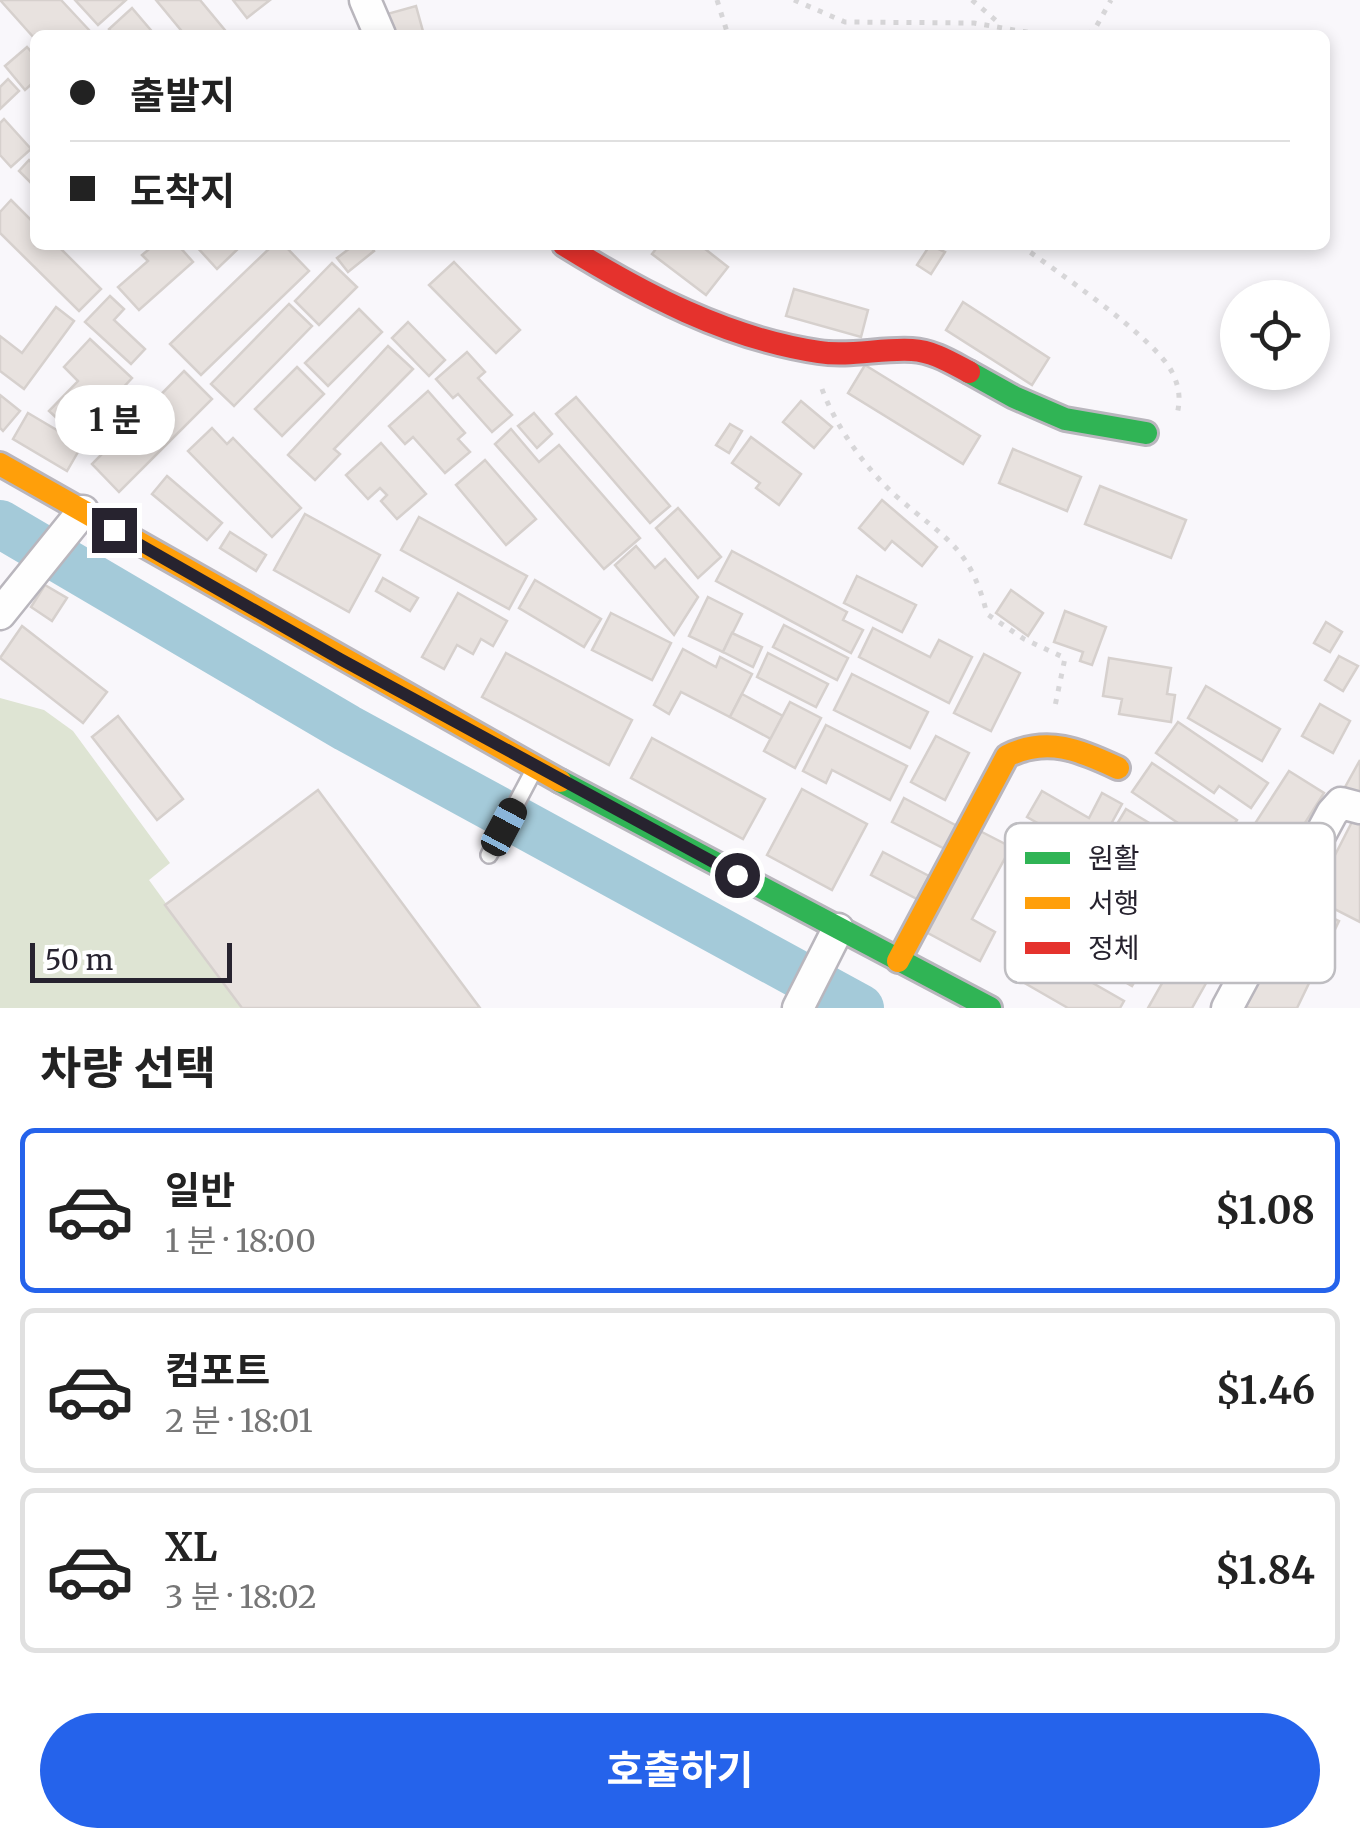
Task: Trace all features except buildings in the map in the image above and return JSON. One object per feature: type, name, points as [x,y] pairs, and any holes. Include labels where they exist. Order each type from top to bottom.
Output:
[{"type":"street","points":[[365,0],[378,30]]},
{"type":"street","points":[[572,250],[689,315],[752,336],[822,354],[915,350],[943,358],[1065,420],[1146,433]]},
{"type":"street","points":[[0,464],[74,522],[340,659],[990,1008]]},
{"type":"street","points":[[0,614],[74,522]]},
{"type":"street","points":[[898,961],[1006,756],[1024,746],[1066,744],[1118,768]]},
{"type":"street","points":[[1327,823],[1341,802],[1360,808]]},
{"type":"street","points":[[798,1008],[838,929]]},
{"type":"street","points":[[1227,1008],[1240,983]]},
{"type":"lane","points":[[490,855],[536,766]]},
{"type":"path","points":[[717,0],[726,30]]},
{"type":"path","points":[[794,0],[845,22],[1002,26],[1020,30]]},
{"type":"path","points":[[972,0],[1002,26]]},
{"type":"path","points":[[1092,30],[1110,0]]},
{"type":"path","points":[[1027,250],[1124,324],[1170,368],[1181,403],[1176,418],[1162,431],[1146,433]]},
{"type":"path","points":[[822,354],[822,391],[870,468],[968,559],[988,614],[1024,639],[1065,658],[1045,742]]},
{"type":"green space","points":[[0,698],[44,710],[73,731],[170,863],[149,880],[242,1008],[0,1008]]},
{"type":"waterway","points":[[0,524],[347,728],[860,1008]]},
{"type":"traffic: fast","points":[[969,372],[1065,419],[1146,433]]},
{"type":"traffic: fast","points":[[560,781],[990,1008]]},
{"type":"traffic: slow","points":[[0,464],[560,781]]},
{"type":"traffic: slow","points":[[898,961],[1007,756],[1050,746],[1077,751],[1118,768]]},
{"type":"traffic: jam","points":[[573,250],[686,312],[751,336],[830,353],[920,351],[969,372]]},
{"type":"route","points":[[114,530],[340,659],[737,875]]}]
